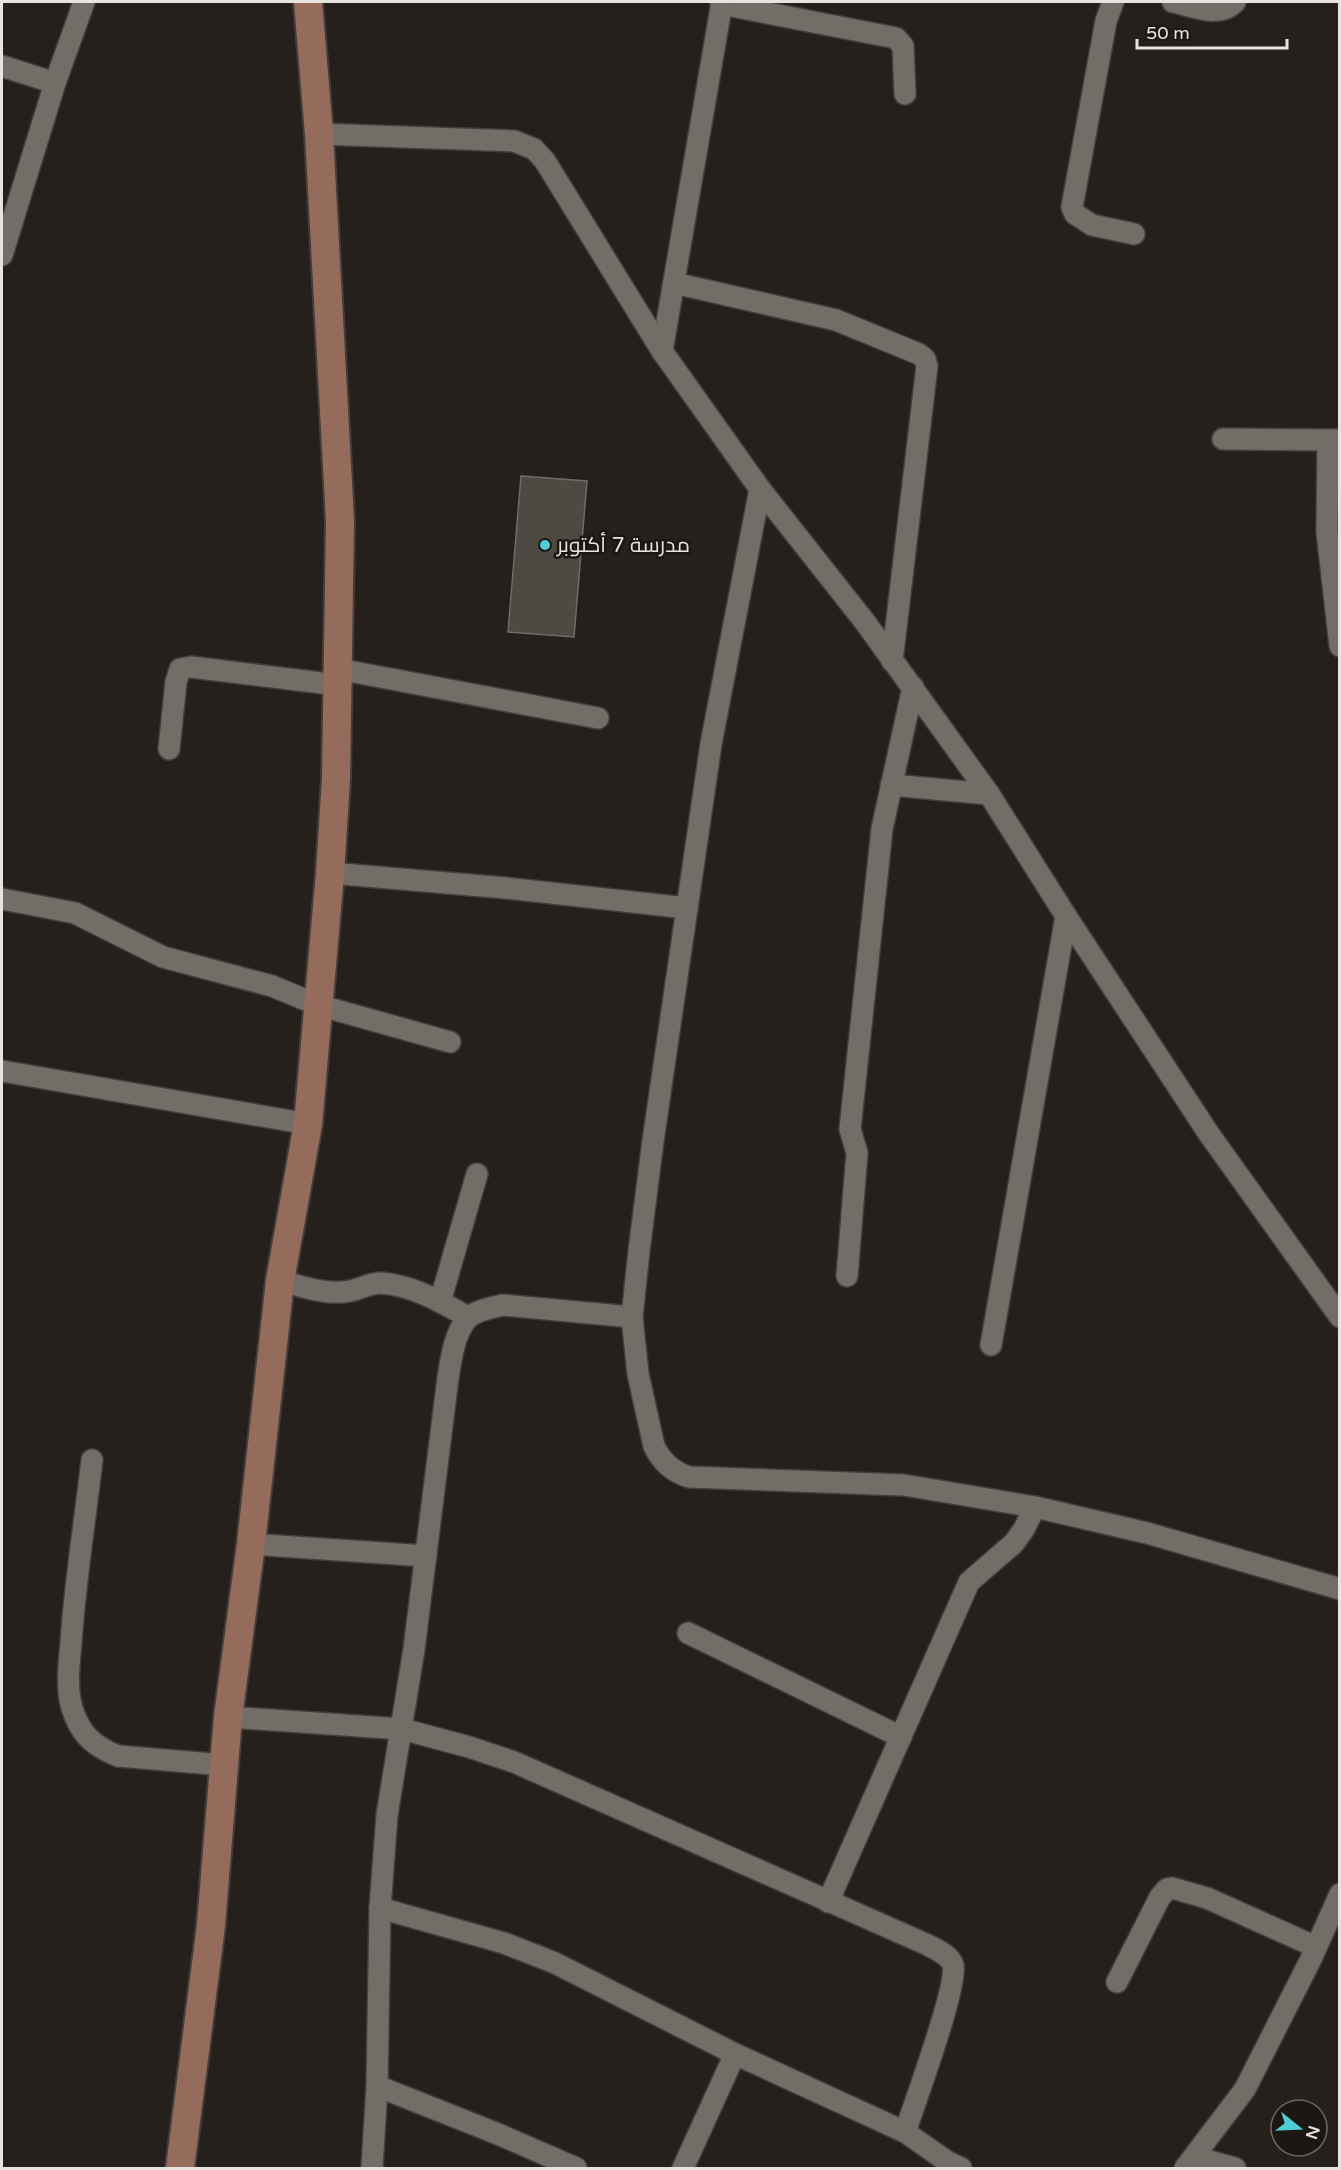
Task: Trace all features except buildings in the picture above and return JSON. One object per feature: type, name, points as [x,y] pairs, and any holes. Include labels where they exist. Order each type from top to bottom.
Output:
[{"type":"street","points":[[2,255],[55,84],[84,2]]},
{"type":"street","points":[[180,2169],[211,1925],[228,1717],[251,1544],[280,1281],[308,1124],[336,779],[340,521],[319,134],[308,2]]},
{"type":"street","points":[[1113,2],[1106,21],[1072,207],[1074,214],[1092,225],[1134,234]]},
{"type":"street","points":[[1173,2],[1209,10],[1222,10],[1235,2]]},
{"type":"street","points":[[662,351],[721,3],[896,38],[903,46],[905,94]]},
{"type":"street","points":[[2,66],[55,84]]},
{"type":"street","points":[[319,134],[514,141],[534,149],[545,161],[662,351],[760,489],[865,622],[989,794],[1209,1134],[1340,1317]]},
{"type":"street","points":[[674,284],[836,320],[904,347],[925,359],[927,366],[892,661]]},
{"type":"street","points":[[1223,439],[1334,440],[1327,532],[1340,646]]},
{"type":"street","points":[[760,489],[711,744],[653,1141],[632,1317],[638,1374],[654,1446],[666,1464],[689,1477],[904,1485],[1035,1507],[1147,1533],[1340,1588]]},
{"type":"street","points":[[169,749],[176,682],[180,669],[191,667],[338,677],[598,717]]},
{"type":"street","points":[[847,1276],[858,1153],[850,1129],[882,829],[913,687]]},
{"type":"street","points":[[891,785],[989,794]]},
{"type":"street","points":[[330,873],[507,888],[687,908]]},
{"type":"street","points":[[2,899],[75,913],[163,957],[261,983],[318,1005],[450,1042]]},
{"type":"street","points":[[991,1345],[1066,916]]},
{"type":"street","points":[[2,1071],[308,1124]]},
{"type":"street","points":[[440,1302],[477,1174]]},
{"type":"street","points":[[280,1281],[337,1292],[382,1283],[414,1290],[468,1317]]},
{"type":"street","points":[[372,2169],[377,2086],[380,1908],[387,1815],[402,1729],[456,1341],[468,1317],[484,1309],[503,1305],[632,1317]]},
{"type":"street","points":[[92,1460],[73,1607],[69,1676],[72,1708],[88,1740],[101,1749],[118,1755],[224,1765]]},
{"type":"street","points":[[828,1902],[969,1582],[976,1573],[1014,1543],[1035,1507]]},
{"type":"street","points":[[251,1544],[426,1556]]},
{"type":"street","points":[[688,1633],[901,1737]]},
{"type":"street","points":[[228,1717],[402,1729],[513,1762],[928,1945],[947,1957],[953,1965],[950,1994],[905,2132]]},
{"type":"street","points":[[1117,1983],[1160,1897],[1167,1889],[1172,1888],[1207,1898],[1316,1947]]},
{"type":"street","points":[[1235,2169],[1190,2163],[1245,2089],[1340,1894]]},
{"type":"street","points":[[380,1908],[504,1943],[555,1963],[735,2054],[905,2132],[961,2169]]},
{"type":"street","points":[[683,2169],[735,2054]]},
{"type":"street","points":[[377,2086],[498,2134],[576,2169]]},
{"type":"place","name":"مدرسة 7 أكتوبر","points":[[545,545]]}]
